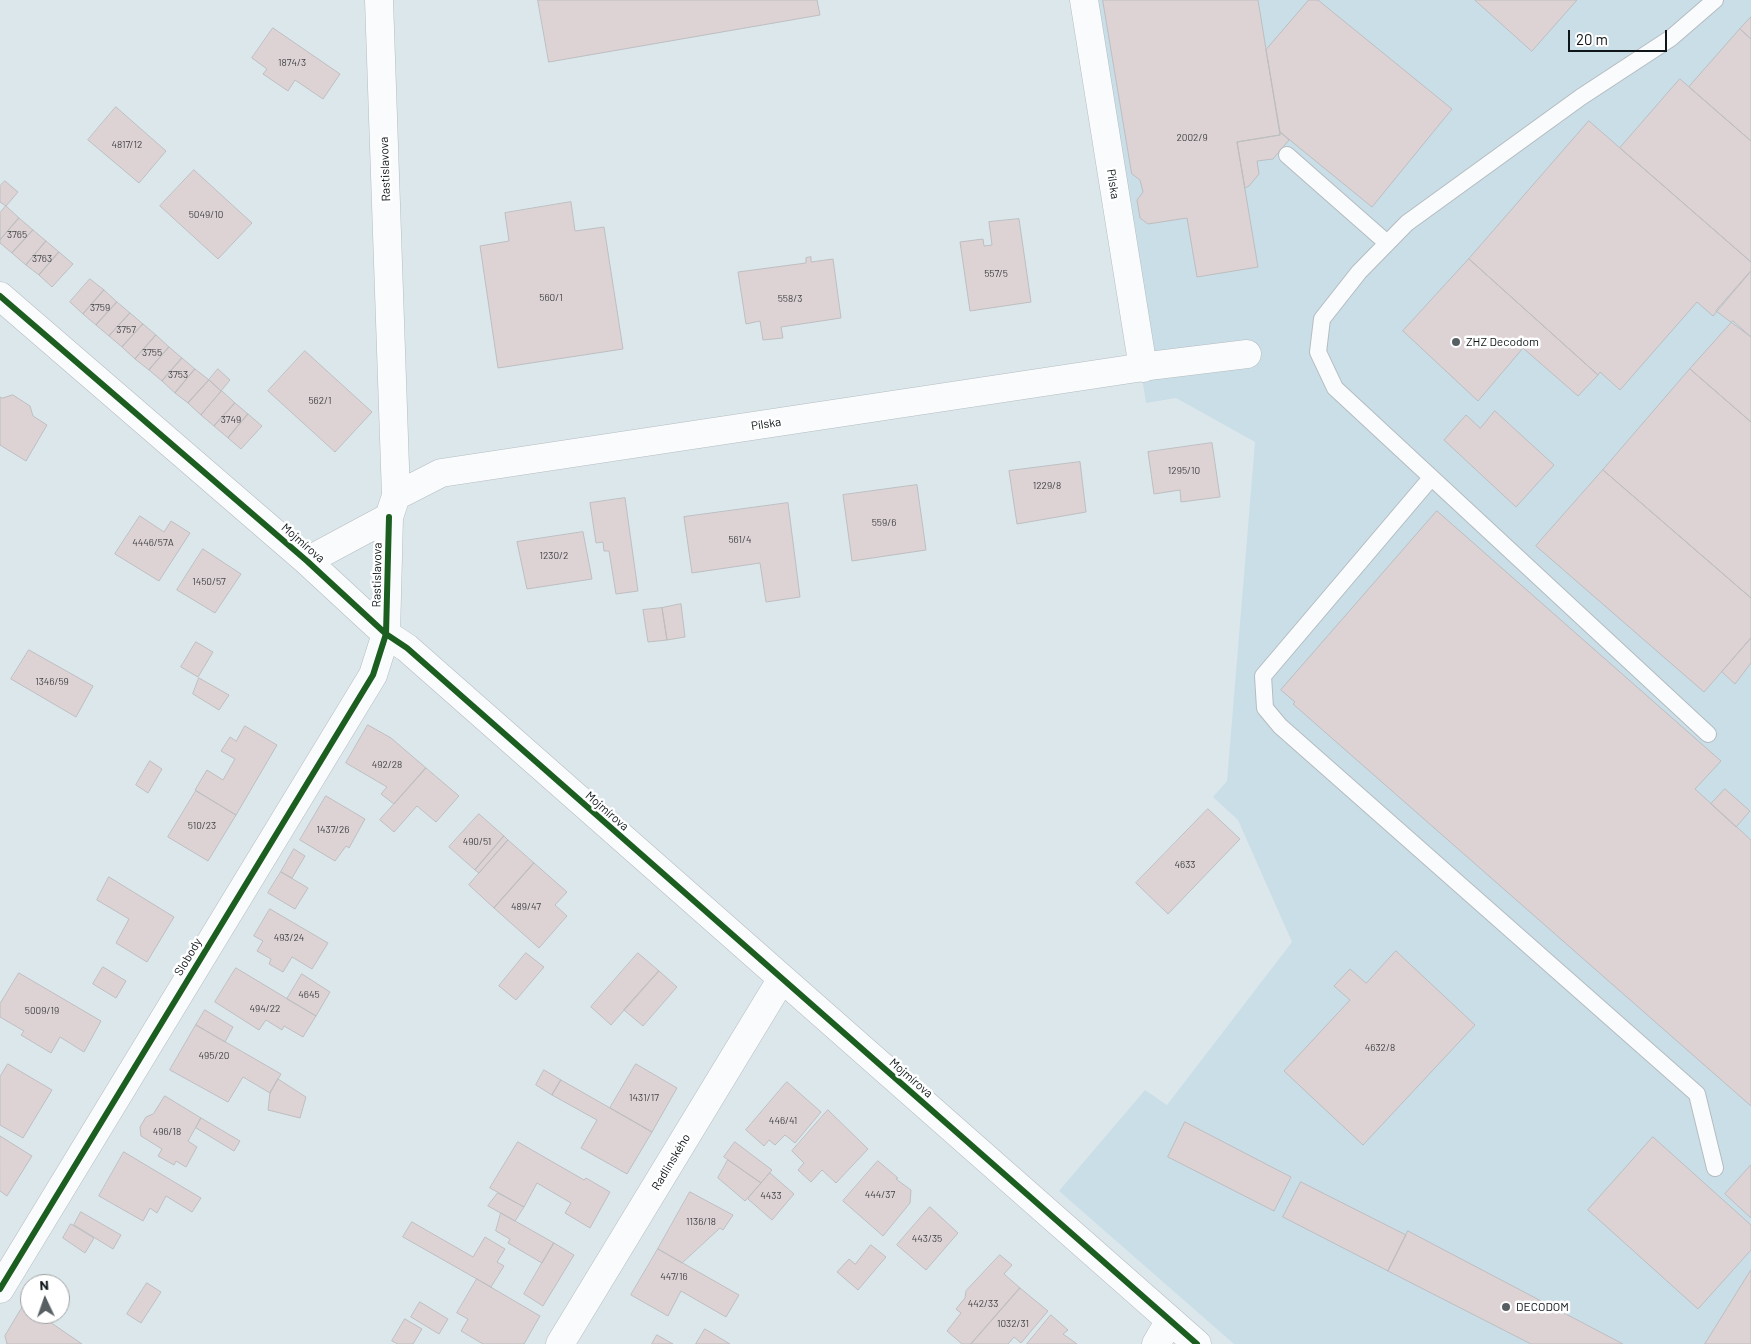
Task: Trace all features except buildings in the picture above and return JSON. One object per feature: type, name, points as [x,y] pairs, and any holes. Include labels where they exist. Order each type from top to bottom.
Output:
[{"type":"street","name":"Rastislavova","points":[[379,0],[392,507],[386,634]]},
{"type":"street","name":"Pílska","points":[[1084,0],[1143,368]]},
{"type":"street","name":"Mojmírova","points":[[0,296],[307,561],[386,634],[406,648],[781,980],[1197,1344]]},
{"type":"street","name":"Pílska","points":[[392,507],[441,472],[1247,354]]},
{"type":"street","name":"Rastislavova","points":[[307,561],[392,507]]},
{"type":"street","name":"Slobody","points":[[0,1289],[372,675],[386,634]]},
{"type":"street","name":"Radlinského","points":[[560,1344],[781,980]]},
{"type":"street","points":[[1156,1344],[1170,1320]]},
{"type":"lane","points":[[1708,734],[1336,388],[1318,352],[1322,319],[1359,272],[1407,223],[1581,97],[1671,38],[1715,0]]},
{"type":"lane","points":[[1287,155],[1387,243]]},
{"type":"lane","points":[[1431,478],[1263,676],[1265,708],[1280,726],[1697,1094],[1716,1168]]},
{"type":"shaded area","points":[[1082,0],[1751,0],[1751,1344],[1234,1344],[1059,1191],[1145,1090],[1167,1105],[1292,942],[1238,820],[1213,797],[1227,781],[1255,442],[1176,398],[1146,403]]},
{"type":"cycle path","points":[[0,296],[307,561],[386,634],[407,648],[1197,1344]]},
{"type":"cycle path","points":[[0,1289],[373,675],[386,634],[389,517]]},
{"type":"place","name":"ZHZ Decodom","points":[[1456,342]]},
{"type":"place","name":"DECODOM","points":[[1506,1307]]}]
